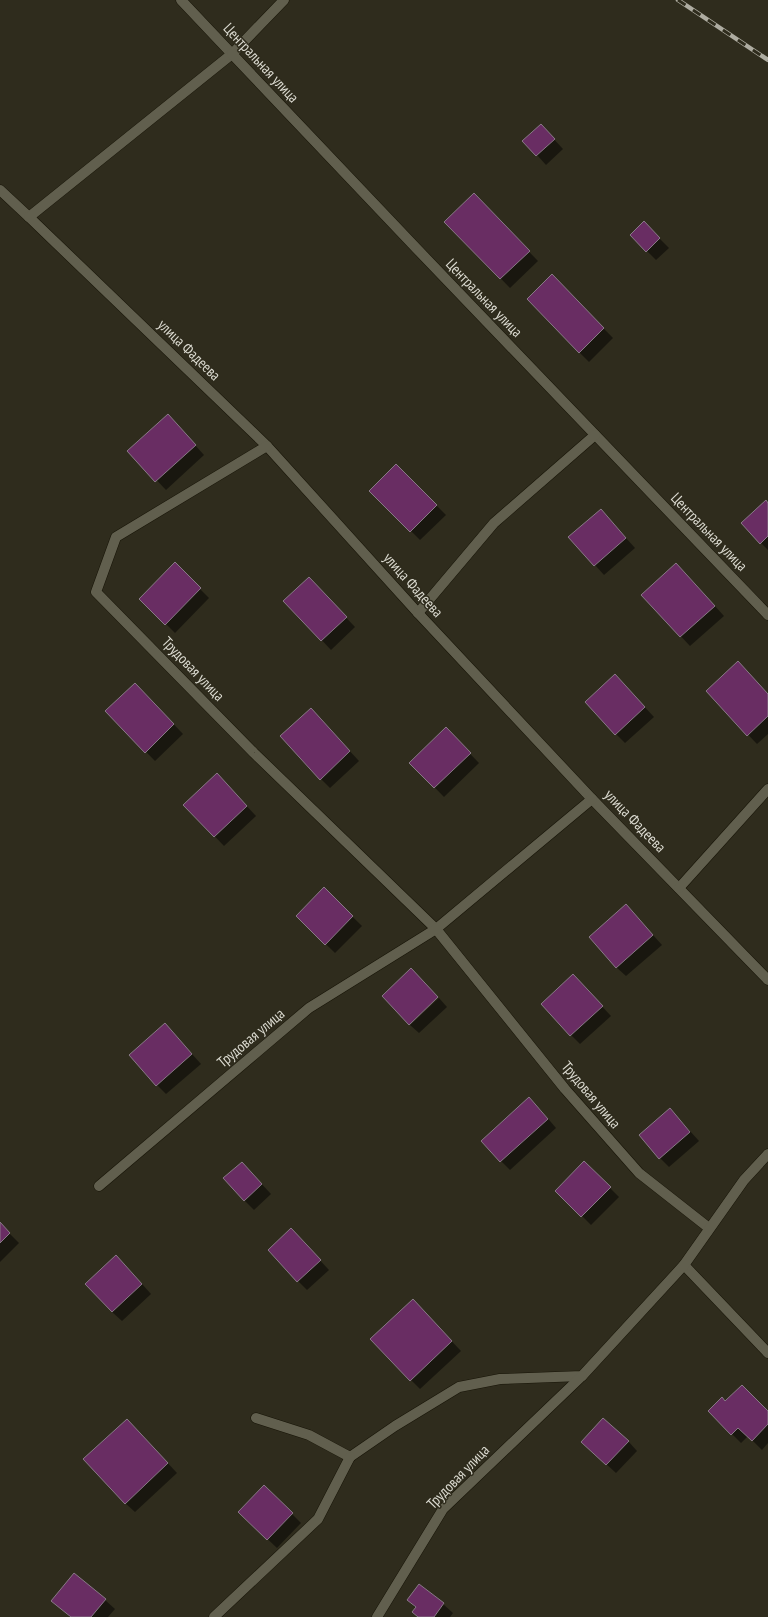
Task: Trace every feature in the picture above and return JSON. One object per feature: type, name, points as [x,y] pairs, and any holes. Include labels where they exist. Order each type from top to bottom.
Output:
[{"type":"street","name":"Центральная улица","points":[[181,0],[768,615]]},
{"type":"street","points":[[29,217],[232,54],[284,0]]},
{"type":"street","name":"улица Фадеева","points":[[0,190],[266,446],[418,613],[592,799],[768,980]]},
{"type":"street","points":[[418,613],[494,523],[595,435]]},
{"type":"street","name":"Трудовая улица","points":[[266,446],[116,537],[96,592],[254,754],[436,929],[565,1089],[638,1173],[709,1228]]},
{"type":"street","points":[[679,888],[768,789]]},
{"type":"street","name":"Трудовая улица","points":[[99,1186],[309,1008],[436,929],[592,799]]},
{"type":"street","name":"Трудовая улица","points":[[377,1617],[443,1509],[582,1376],[684,1265],[744,1180],[768,1154]]},
{"type":"street","points":[[684,1265],[768,1353]]},
{"type":"street","points":[[214,1617],[318,1519],[350,1457],[395,1426],[459,1387],[500,1379],[582,1376]]},
{"type":"street","points":[[256,1418],[309,1434],[350,1457]]},
{"type":"building","points":[[541,124],[555,139],[536,156],[522,141]]},
{"type":"building","points":[[474,193],[530,251],[500,279],[444,222]]},
{"type":"building","points":[[644,221],[660,238],[646,252],[630,235]]},
{"type":"building","points":[[552,274],[604,328],[579,353],[527,299]]},
{"type":"building","points":[[168,414],[196,445],[155,482],[127,451]]},
{"type":"building","points":[[396,464],[437,505],[410,532],[369,491]]},
{"type":"building","points":[[766,500],[768,503],[768,536],[760,544],[741,523]]},
{"type":"building","points":[[601,509],[626,538],[594,566],[568,537]]},
{"type":"building","points":[[175,562],[201,588],[165,625],[139,599]]},
{"type":"building","points":[[676,563],[715,606],[680,637],[641,595]]},
{"type":"building","points":[[309,577],[347,617],[321,641],[283,601]]},
{"type":"building","points":[[738,661],[768,694],[768,716],[747,736],[706,691]]},
{"type":"building","points":[[615,674],[645,707],[615,735],[585,702]]},
{"type":"building","points":[[135,683],[174,724],[145,753],[105,711]]},
{"type":"building","points":[[311,708],[350,751],[320,780],[280,736]]},
{"type":"building","points":[[446,727],[471,753],[434,788],[409,763]]},
{"type":"building","points":[[217,773],[247,806],[214,837],[183,805]]},
{"type":"building","points":[[324,887],[353,916],[325,945],[296,916]]},
{"type":"building","points":[[626,904],[653,935],[616,968],[589,937]]},
{"type":"building","points":[[411,968],[438,997],[409,1025],[382,996]]},
{"type":"building","points":[[573,974],[603,1006],[570,1036],[541,1004]]},
{"type":"building","points":[[165,1023],[192,1054],[156,1086],[129,1055]]},
{"type":"building","points":[[529,1097],[548,1119],[500,1162],[481,1141]]},
{"type":"building","points":[[670,1108],[690,1132],[659,1159],[639,1135]]},
{"type":"building","points":[[584,1161],[611,1187],[581,1217],[555,1191]]},
{"type":"building","points":[[242,1162],[262,1184],[244,1201],[223,1178]]},
{"type":"building","points":[[0,1222],[10,1233],[0,1243]]},
{"type":"building","points":[[291,1228],[321,1260],[297,1282],[268,1250]]},
{"type":"building","points":[[116,1255],[142,1284],[112,1312],[85,1284]]},
{"type":"building","points":[[413,1299],[452,1341],[410,1381],[370,1339]]},
{"type":"building","points":[[742,1385],[768,1411],[768,1424],[752,1441],[738,1428],[731,1435],[708,1411],[722,1397],[725,1401]]},
{"type":"building","points":[[603,1418],[629,1441],[606,1465],[581,1442]]},
{"type":"building","points":[[127,1419],[168,1463],[125,1504],[83,1459]]},
{"type":"building","points":[[264,1485],[293,1513],[267,1540],[238,1512]]},
{"type":"building","points":[[74,1573],[106,1599],[91,1617],[71,1617],[51,1601]]},
{"type":"building","points":[[419,1584],[444,1603],[434,1617],[418,1617],[412,1612],[416,1607],[407,1600]]},
{"type":"railway","points":[[678,0],[768,60]]}]
